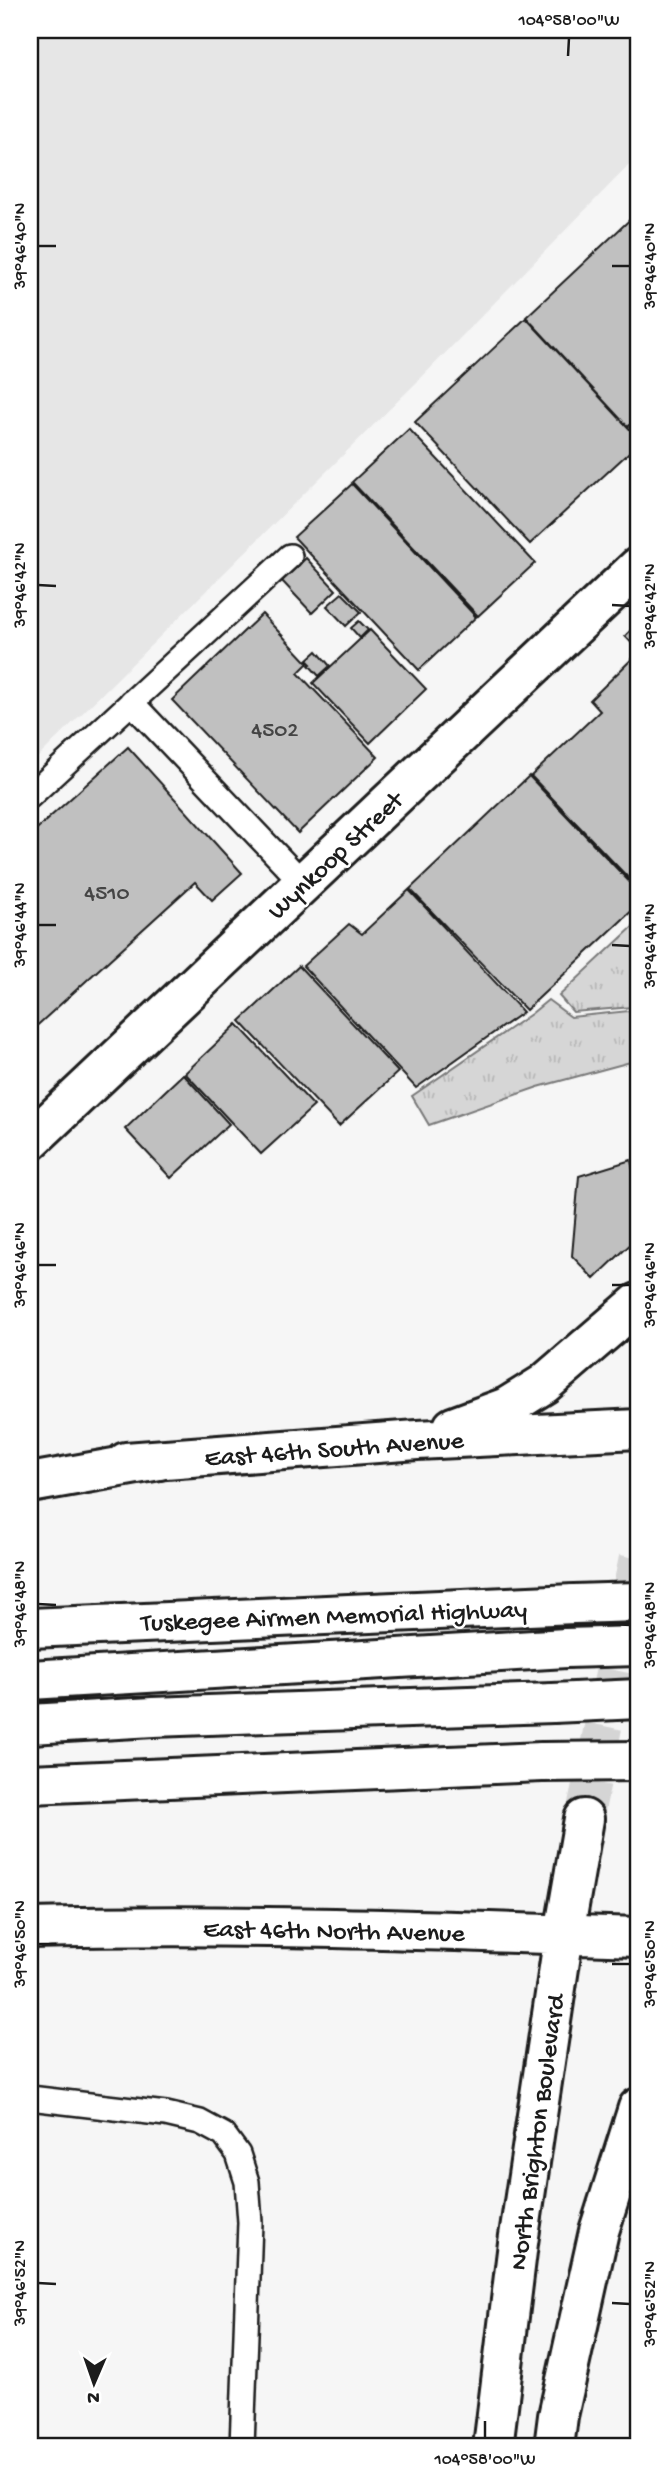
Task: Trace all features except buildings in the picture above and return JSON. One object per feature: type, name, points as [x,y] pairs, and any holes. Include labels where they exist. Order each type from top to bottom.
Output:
[{"type":"main road","name":"Wynkoop Street","points":[[34,1129],[303,883],[638,567]]},
{"type":"main road","points":[[417,1440],[507,1406],[544,1384],[638,1303]]},
{"type":"main road","name":"East 46th South Avenue","points":[[30,1468],[417,1440],[638,1429]]},
{"type":"main road","points":[[30,1483],[159,1460]]},
{"type":"main road","name":"Tuskegee Airmen Memorial Highway","points":[[30,1628],[638,1602]]},
{"type":"main road","points":[[30,1680],[638,1646]]},
{"type":"main road","points":[[30,1724],[638,1699]]},
{"type":"main road","points":[[30,1784],[542,1762],[638,1761]]},
{"type":"main road","name":"North Brighton Boulevard","points":[[493,2447],[518,2243],[584,1819]]},
{"type":"main road","name":"East 46th North Avenue","points":[[30,1928],[202,1926],[417,1929],[638,1937]]},
{"type":"main road","points":[[554,2447],[558,2416],[599,2231],[638,2108]]},
{"type":"lane","points":[[30,796],[290,556]]},
{"type":"lane","points":[[131,702],[303,883]]},
{"type":"lane","points":[[30,2098],[166,2114],[200,2122],[224,2135],[238,2154],[247,2182],[250,2222],[242,2447]]},
{"type":"shaded area","points":[[30,30],[638,30],[638,156],[419,380],[30,765]]},
{"type":"green space","points":[[638,922],[638,1005],[573,1012],[559,996]]},
{"type":"green space","points":[[548,1000],[571,1017],[638,1010],[638,1060],[538,1087],[429,1125],[412,1096]]},
{"type":"tunnel","points":[[584,1819],[638,1558]]}]
